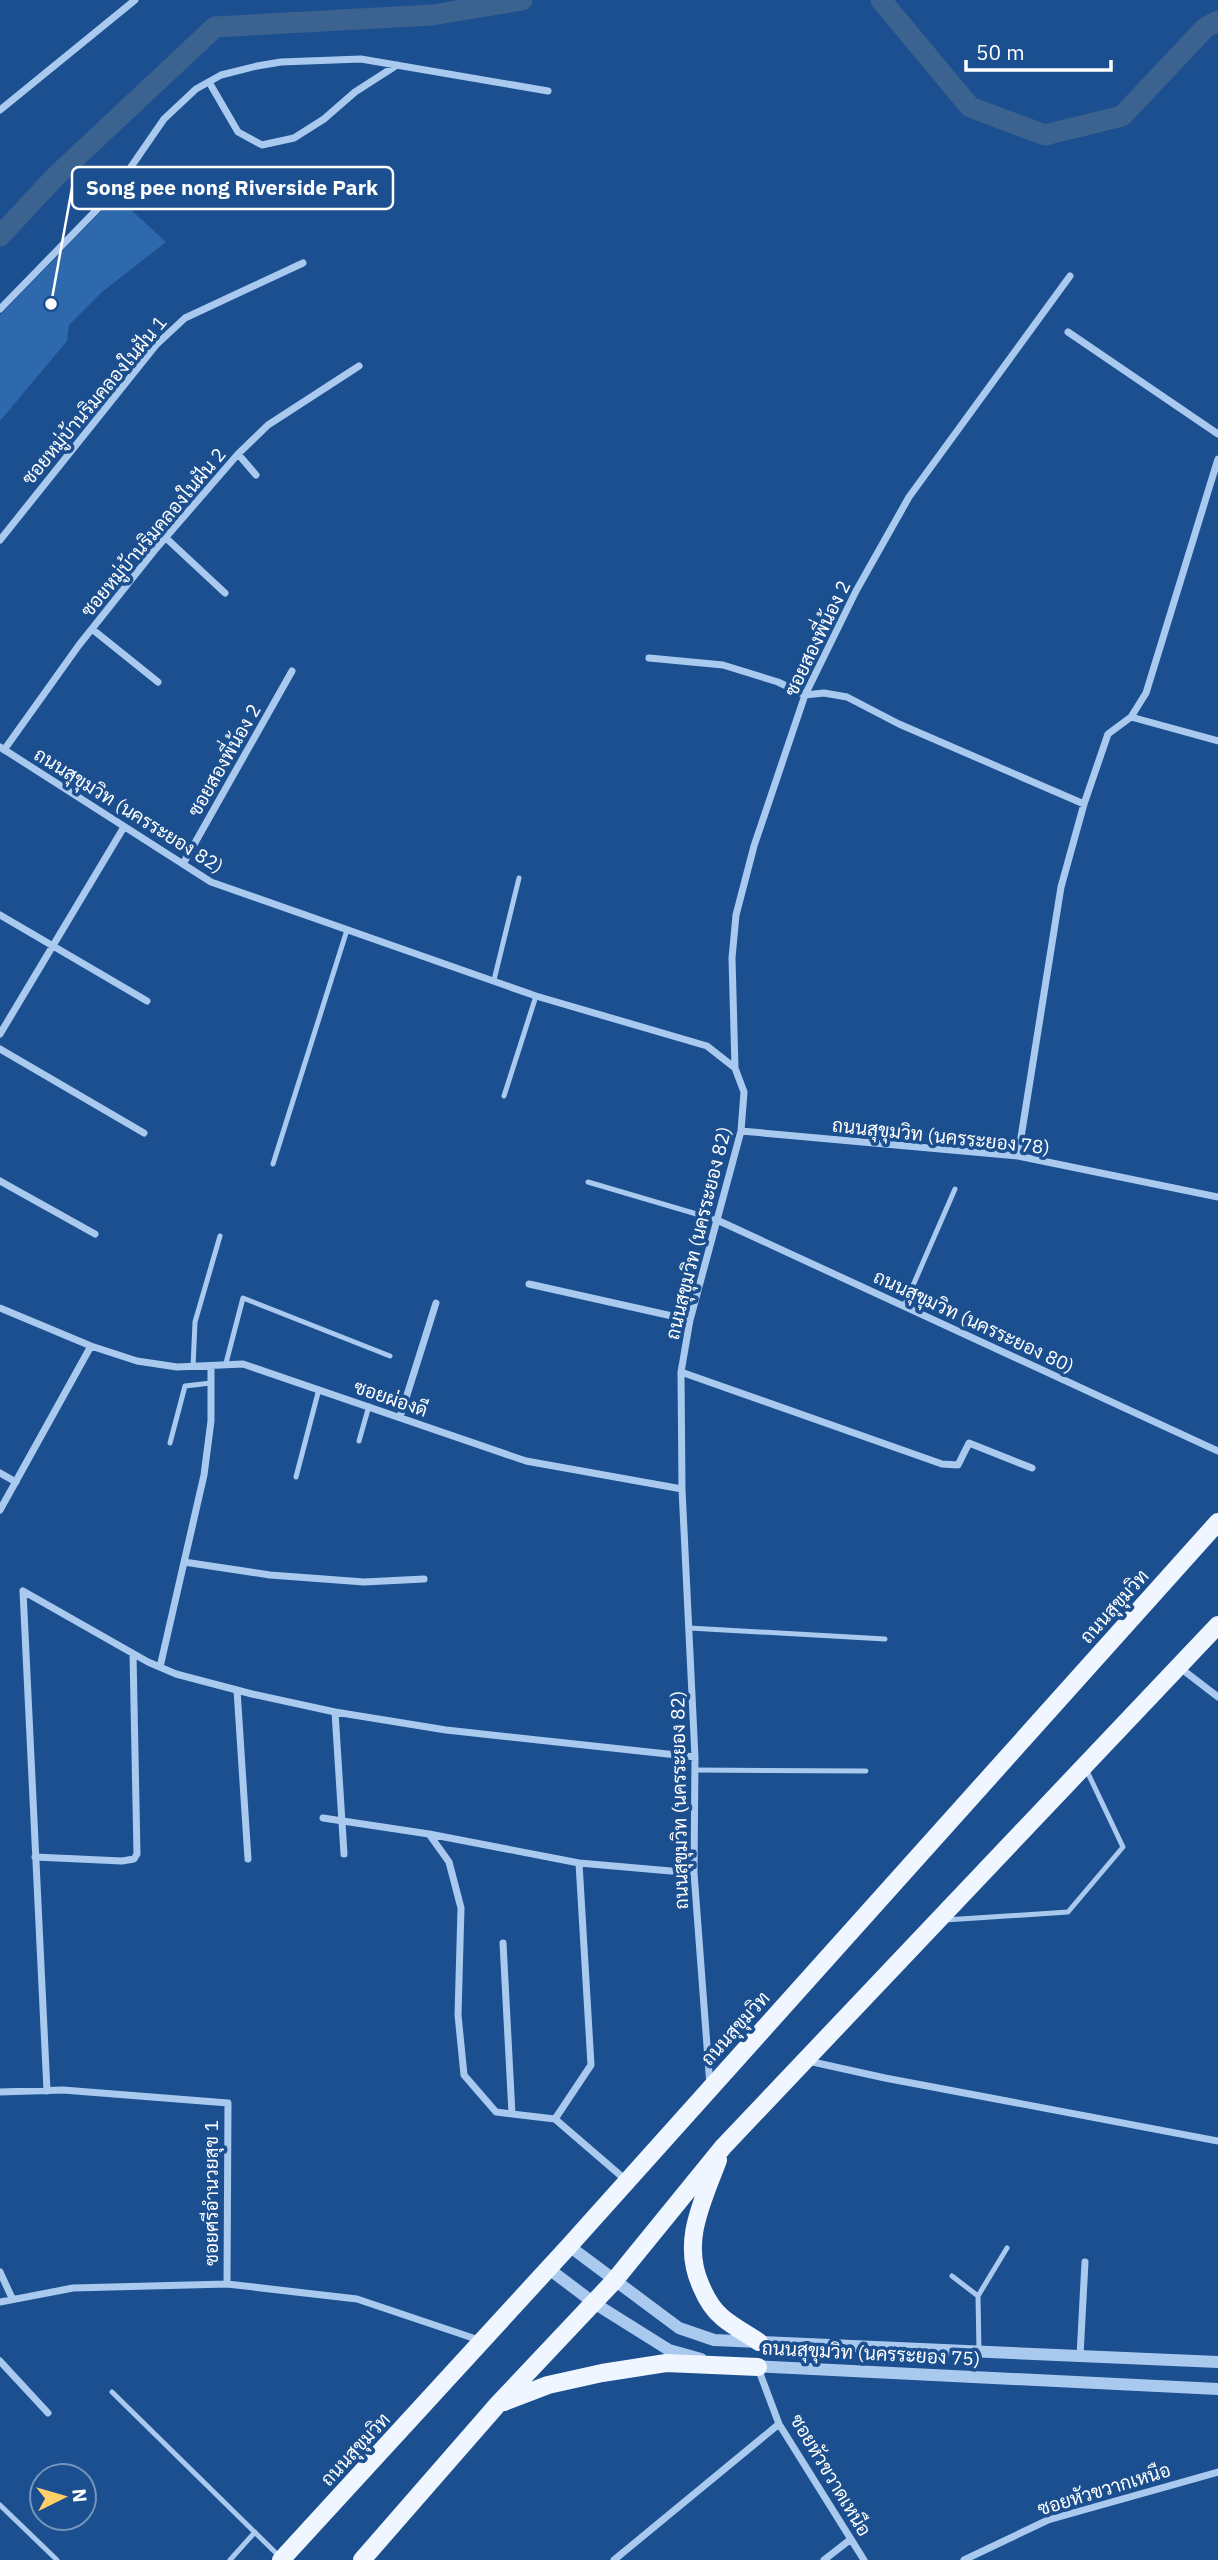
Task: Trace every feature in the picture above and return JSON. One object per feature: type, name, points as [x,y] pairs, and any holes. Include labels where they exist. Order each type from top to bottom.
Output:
[{"type":"main road","name":"ถนนสุขุมวิท","points":[[282,2559],[549,2269],[1218,1522]]},
{"type":"main road","points":[[362,2560],[498,2404],[614,2281],[723,2147],[808,2061],[1218,1625]]},
{"type":"main road","points":[[723,2147],[697,2218],[691,2245],[695,2274],[707,2300],[721,2316],[759,2342]]},
{"type":"main road","points":[[498,2404],[548,2385],[666,2363],[758,2367]]},
{"type":"street","points":[[0,110],[130,1]]},
{"type":"street","points":[[0,309],[113,193],[164,119],[196,89],[238,70],[281,62],[361,59],[548,91]]},
{"type":"street","points":[[209,82],[238,132],[262,145],[294,138],[324,119],[355,92],[397,65]]},
{"type":"street","name":"ซอยหมู่บ้านริมคลองในฝัน 1","points":[[0,540],[156,345],[171,330],[185,318],[303,263]]},
{"type":"street","name":"ซอยสองพี่น้อง 2","points":[[735,1068],[732,958],[738,903],[754,846],[805,695],[856,591],[909,497],[1070,276]]},
{"type":"street","points":[[1068,332],[1218,434]]},
{"type":"street","name":"ซอยหมู่บ้านริมคลองในฝัน 2","points":[[2,749],[92,629],[238,454],[268,425],[359,366]]},
{"type":"street","points":[[238,454],[256,475]]},
{"type":"street","points":[[1018,1156],[1061,887],[1084,804],[1108,734],[1131,717],[1152,678],[1218,458]]},
{"type":"street","points":[[166,538],[225,593]]},
{"type":"street","points":[[92,629],[158,682]]},
{"type":"street","points":[[649,658],[723,665],[778,682],[805,695],[824,694],[847,698],[899,724],[1084,804]]},
{"type":"street","name":"ซอยสองพี่น้อง 2","points":[[183,864],[292,671]]},
{"type":"street","points":[[1131,717],[1218,741]]},
{"type":"street","name":"ถนนสุขุมวิท (นครระยอง 82)","points":[[2,749],[211,882],[536,996],[707,1046],[735,1068],[744,1092],[741,1131],[690,1320],[681,1372],[682,1489],[695,1757],[694,1873],[710,2088]]},
{"type":"street","points":[[0,1034],[124,827]]},
{"type":"street","points":[[0,915],[147,1001]]},
{"type":"street","points":[[0,1049],[144,1133]]},
{"type":"street","name":"ถนนสุขุมวิท (นครระยอง 78)","points":[[741,1131],[1018,1156],[1218,1197]]},
{"type":"street","points":[[0,1181],[94,1234]]},
{"type":"street","name":"ถนนสุขุมวิท (นครระยอง 80)","points":[[717,1220],[1218,1451]]},
{"type":"street","points":[[529,1284],[690,1320]]},
{"type":"street","points":[[400,1418],[436,1303]]},
{"type":"street","name":"ซอยผ่องดี","points":[[0,1308],[91,1346],[159,1366],[243,1364],[526,1461],[682,1489]]},
{"type":"street","points":[[0,1510],[91,1346]]},
{"type":"street","points":[[160,1667],[208,1447],[211,1366]]},
{"type":"street","points":[[681,1372],[942,1464],[958,1465],[969,1443],[1032,1468]]},
{"type":"street","points":[[0,1473],[16,1482]]},
{"type":"street","points":[[184,1562],[270,1576],[364,1582],[424,1579]]},
{"type":"street","points":[[0,2092],[47,2091],[23,1591],[160,1667],[176,1674],[237,1690],[335,1712],[446,1730],[695,1757]]},
{"type":"street","points":[[35,1857],[128,1861],[137,1854],[134,1654]]},
{"type":"street","points":[[1179,1666],[1218,1697]]},
{"type":"street","points":[[237,1690],[248,1859]]},
{"type":"street","points":[[335,1712],[344,1854]]},
{"type":"street","points":[[323,1818],[429,1834],[579,1863],[694,1873]]},
{"type":"street","points":[[429,1834],[449,1862],[461,1908],[458,2015],[464,2075],[496,2112],[555,2119],[627,2182]]},
{"type":"street","points":[[555,2119],[592,2065],[579,1863]]},
{"type":"street","points":[[503,1943],[512,2114]]},
{"type":"street","points":[[808,2061],[899,2081],[1218,2141]]},
{"type":"street","name":"ซอยศรีอำนวยสุข 1","points":[[47,2091],[228,2103],[226,2284]]},
{"type":"street","name":"ถนนสุขุมวิท (นครระยอง 75)","points":[[569,2246],[679,2328],[714,2340],[1217,2361]]},
{"type":"street","points":[[1080,2356],[1085,2262]]},
{"type":"street","name":"ถนนสุขุมวิท (นครระยอง 75)","points":[[549,2269],[594,2303],[669,2350],[709,2361],[758,2367],[1218,2389]]},
{"type":"street","points":[[0,2272],[12,2298]]},
{"type":"street","points":[[0,2302],[73,2288],[226,2284],[357,2299],[483,2341]]},
{"type":"street","points":[[0,2361],[48,2413]]},
{"type":"street","name":"ซอยหัวขวาดเหนือ","points":[[758,2367],[779,2424],[864,2560]]},
{"type":"street","points":[[614,2560],[779,2424]]},
{"type":"street","name":"ซอยหัวขวากเหนือ","points":[[964,2560],[1048,2520],[1218,2472]]},
{"type":"street","points":[[824,2560],[851,2539]]},
{"type":"lane","points":[[494,980],[519,878]]},
{"type":"lane","points":[[273,1164],[347,930]]},
{"type":"lane","points":[[504,1096],[536,996]]},
{"type":"lane","points":[[588,1182],[717,1220]]},
{"type":"lane","points":[[904,1306],[955,1189]]},
{"type":"lane","points":[[193,1367],[195,1322],[220,1236]]},
{"type":"lane","points":[[226,1363],[243,1298],[390,1356]]},
{"type":"lane","points":[[170,1443],[185,1386],[211,1382]]},
{"type":"lane","points":[[296,1477],[319,1389]]},
{"type":"lane","points":[[359,1441],[369,1406]]},
{"type":"lane","points":[[689,1628],[885,1639]]},
{"type":"lane","points":[[940,1920],[1068,1912],[1123,1847],[1085,1766]]},
{"type":"lane","points":[[695,1770],[866,1771]]},
{"type":"lane","points":[[979,2351],[978,2296],[1007,2248]]},
{"type":"lane","points":[[952,2276],[978,2296]]},
{"type":"lane","points":[[112,2392],[282,2559]]},
{"type":"lane","points":[[0,2505],[57,2560]]},
{"type":"lane","points":[[230,2560],[255,2532]]},
{"type":"shaded area","points":[[116,196],[166,242],[102,292],[69,325],[67,341],[0,421],[0,315]]},
{"type":"waterway","points":[[0,236],[55,177],[215,27],[432,15],[522,0]]},
{"type":"waterway","points":[[881,0],[970,107],[1045,135],[1122,116],[1205,28],[1218,21]]},
{"type":"place","name":"Song pee nong Riverside Park","points":[[51,304]]}]
